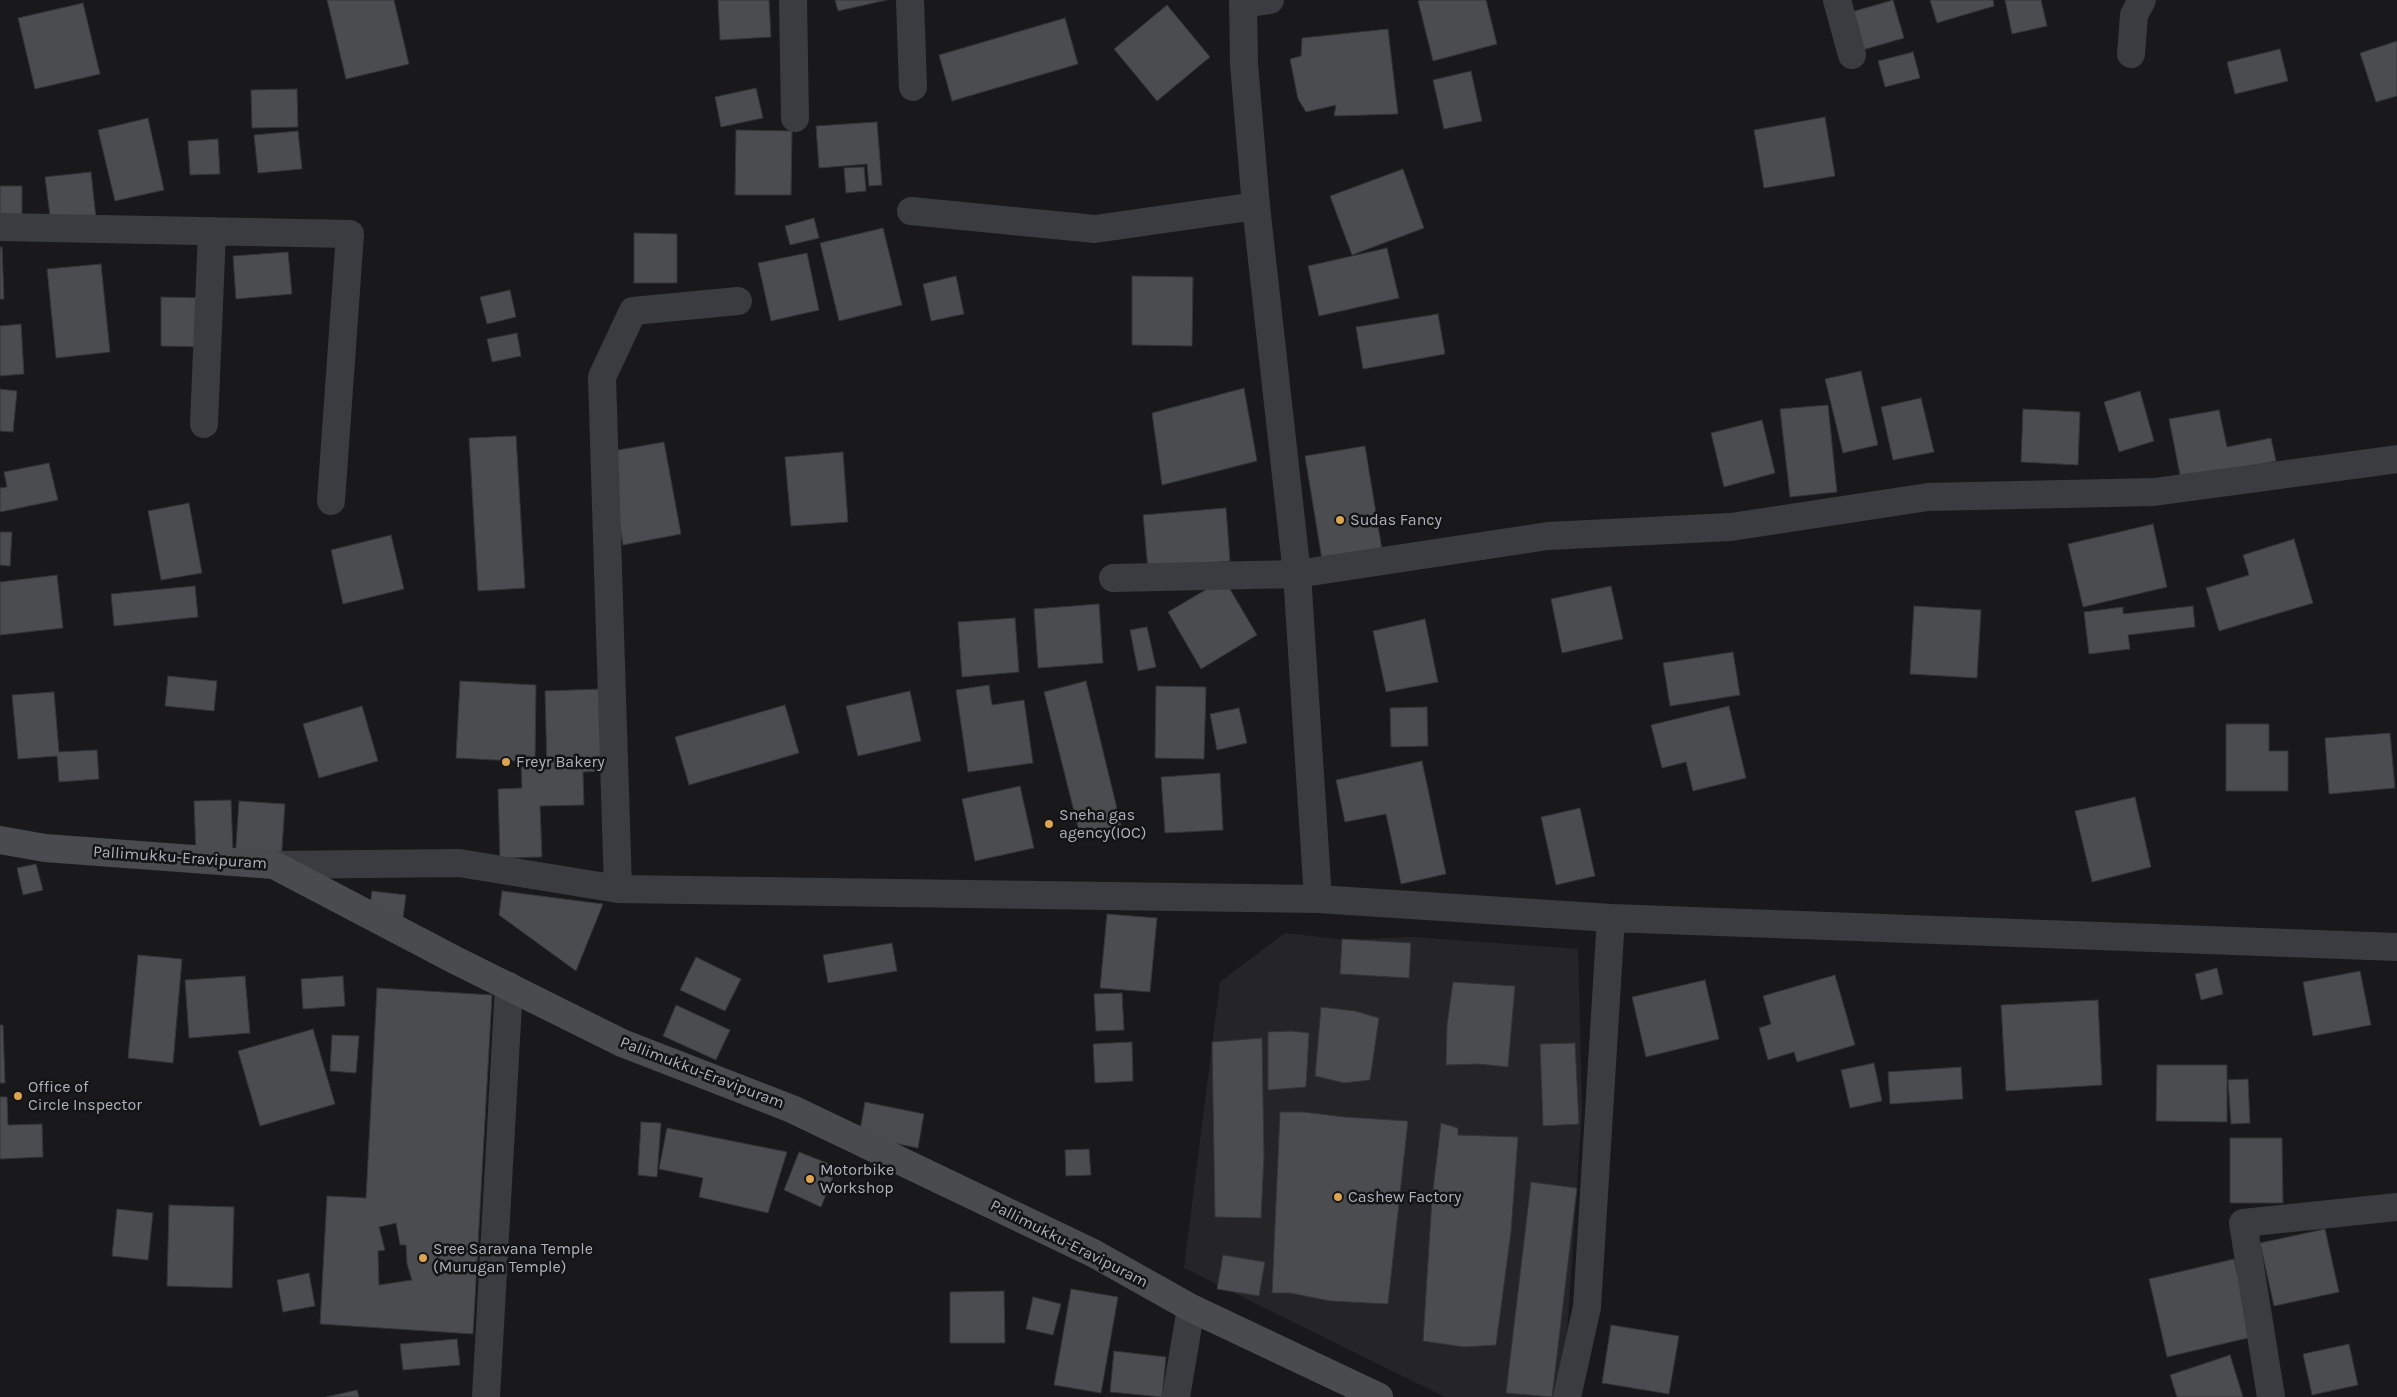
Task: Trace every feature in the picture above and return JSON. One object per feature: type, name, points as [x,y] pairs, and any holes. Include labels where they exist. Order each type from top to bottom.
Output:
[{"type":"main road","name":"Pallimukku-Eravipuram","points":[[0,840],[45,848],[274,865],[329,895],[622,1043],[792,1109],[1093,1253],[1191,1308],[1379,1397]]},
{"type":"street","points":[[793,0],[795,118]]},
{"type":"street","points":[[910,0],[913,87]]},
{"type":"street","points":[[1270,0],[1243,2],[1244,64],[1256,206],[1297,574],[1318,899]]},
{"type":"street","points":[[1837,0],[1852,55]]},
{"type":"street","points":[[2131,54],[2134,15],[2142,0]]},
{"type":"street","points":[[911,211],[1095,229],[1256,206]]},
{"type":"street","points":[[0,227],[350,234],[331,501]]},
{"type":"street","points":[[204,424],[212,231]]},
{"type":"street","points":[[618,889],[602,377],[633,311],[738,301]]},
{"type":"street","points":[[1113,578],[1297,574],[1548,536],[1731,527],[1928,497],[2154,492],[2397,459]]},
{"type":"street","points":[[274,865],[459,863],[618,889],[1318,899],[1611,918],[2397,947]]},
{"type":"street","points":[[1567,1397],[1587,1307],[1611,918]]},
{"type":"street","points":[[486,1397],[509,986]]},
{"type":"street","points":[[2271,1397],[2243,1223],[2397,1207]]},
{"type":"street","points":[[1176,1397],[1191,1308]]},
{"type":"shaded area","points":[[1285,933],[1346,940],[1412,937],[1578,949],[1582,1110],[1565,1363],[1559,1397],[1445,1397],[1184,1268],[1220,982]]},
{"type":"building","points":[[327,0],[394,0],[409,64],[346,79]]},
{"type":"building","points":[[718,0],[769,0],[771,37],[720,40]]},
{"type":"building","points":[[835,0],[887,0],[838,11]]},
{"type":"building","points":[[1486,0],[1497,44],[1433,61],[1418,1]]},
{"type":"building","points":[[1893,0],[1904,38],[1859,51],[1848,13]]},
{"type":"building","points":[[1930,0],[1993,0],[1994,6],[1937,23]]},
{"type":"building","points":[[2005,0],[2041,0],[2047,26],[2012,34]]},
{"type":"building","points":[[83,3],[100,74],[35,89],[18,18]]},
{"type":"building","points":[[1167,5],[1210,57],[1157,101],[1114,49]]},
{"type":"building","points":[[1065,18],[1078,64],[952,101],[939,55]]},
{"type":"building","points":[[1388,29],[1398,114],[1334,116],[1336,105],[1306,112],[1298,99],[1290,59],[1301,56],[1302,38]]},
{"type":"building","points":[[2397,41],[2397,96],[2376,102],[2360,53]]},
{"type":"building","points":[[2280,49],[2288,81],[2235,94],[2227,62]]},
{"type":"building","points":[[1913,52],[1920,78],[1885,87],[1878,61]]},
{"type":"building","points":[[1471,71],[1482,121],[1444,129],[1433,80]]},
{"type":"building","points":[[756,88],[763,118],[721,127],[715,97]]},
{"type":"building","points":[[297,89],[298,127],[252,128],[251,90]]},
{"type":"building","points":[[1825,117],[1835,176],[1764,188],[1754,130]]},
{"type":"building","points":[[148,118],[164,190],[115,201],[98,130]]},
{"type":"building","points":[[877,122],[882,185],[869,186],[867,164],[819,168],[816,126]]},
{"type":"building","points":[[736,130],[792,131],[791,195],[735,195]]},
{"type":"building","points":[[298,131],[302,169],[258,173],[254,135]]},
{"type":"building","points":[[218,139],[220,174],[190,175],[188,141]]},
{"type":"building","points":[[864,167],[866,191],[846,193],[844,168]]},
{"type":"building","points":[[1403,169],[1424,228],[1352,255],[1330,196]]},
{"type":"building","points":[[91,172],[96,218],[51,224],[45,177]]},
{"type":"building","points":[[0,186],[22,186],[22,229],[0,229]]},
{"type":"building","points":[[814,218],[819,238],[790,245],[785,226]]},
{"type":"building","points":[[883,228],[902,305],[839,321],[820,243]]},
{"type":"building","points":[[634,233],[677,234],[677,283],[634,283]]},
{"type":"building","points":[[0,247],[2,247],[4,299],[0,299]]},
{"type":"building","points":[[1387,248],[1399,298],[1319,316],[1308,266]]},
{"type":"building","points":[[288,252],[292,294],[236,299],[233,256]]},
{"type":"building","points":[[807,253],[819,310],[771,321],[758,263]]},
{"type":"building","points":[[101,264],[110,352],[56,358],[47,269]]},
{"type":"building","points":[[956,276],[964,314],[931,321],[923,284]]},
{"type":"building","points":[[1132,276],[1193,277],[1192,346],[1132,345]]},
{"type":"building","points":[[510,290],[516,317],[487,324],[480,297]]},
{"type":"building","points":[[161,297],[206,298],[206,347],[161,346]]},
{"type":"building","points":[[1438,314],[1445,354],[1363,369],[1356,327]]},
{"type":"building","points":[[21,324],[24,374],[0,376],[0,326]]},
{"type":"building","points":[[517,333],[521,356],[492,362],[487,339]]},
{"type":"building","points":[[1861,371],[1878,445],[1843,453],[1825,379]]},
{"type":"building","points":[[1244,388],[1257,461],[1162,485],[1152,413]]},
{"type":"building","points":[[0,389],[17,391],[13,432],[0,431]]},
{"type":"building","points":[[2140,391],[2154,441],[2119,452],[2104,402]]},
{"type":"building","points":[[1921,398],[1934,452],[1893,460],[1881,407]]},
{"type":"building","points":[[1828,405],[1837,492],[1790,497],[1780,409]]},
{"type":"building","points":[[2023,409],[2080,412],[2078,465],[2021,462]]},
{"type":"building","points":[[2219,410],[2227,447],[2271,438],[2276,461],[2181,480],[2169,419]]},
{"type":"building","points":[[1762,420],[1775,473],[1724,487],[1711,433]]},
{"type":"building","points":[[516,436],[525,588],[478,591],[469,438]]},
{"type":"building","points":[[664,442],[681,534],[623,545],[607,452]]},
{"type":"building","points":[[1365,446],[1382,550],[1322,560],[1305,456]]},
{"type":"building","points":[[843,452],[848,522],[791,526],[785,457]]},
{"type":"building","points":[[49,463],[58,500],[0,512],[0,488],[7,487],[4,472]]},
{"type":"building","points":[[189,503],[202,573],[161,580],[148,511]]},
{"type":"building","points":[[1226,508],[1230,561],[1148,569],[1143,515]]},
{"type":"building","points":[[2153,524],[2167,587],[2083,607],[2068,544]]},
{"type":"building","points":[[0,532],[12,532],[10,566],[0,565]]},
{"type":"building","points":[[391,535],[404,589],[343,604],[331,550]]},
{"type":"building","points":[[2294,539],[2313,603],[2219,631],[2206,588],[2249,575],[2243,555]]},
{"type":"building","points":[[57,575],[63,628],[0,635],[0,582]]},
{"type":"building","points":[[1224,579],[1257,635],[1201,669],[1168,612]]},
{"type":"building","points":[[195,586],[198,617],[114,626],[111,594]]},
{"type":"building","points":[[1611,586],[1623,639],[1562,653],[1551,599]]},
{"type":"building","points":[[1099,604],[1103,663],[1038,668],[1034,609]]},
{"type":"building","points":[[1914,606],[1981,610],[1977,678],[1910,674]]},
{"type":"building","points":[[2193,606],[2195,627],[2128,635],[2130,649],[2089,654],[2084,612],[2123,607],[2123,614]]},
{"type":"building","points":[[1015,618],[1019,672],[962,677],[958,622]]},
{"type":"building","points":[[1425,619],[1438,682],[1386,692],[1373,631]]},
{"type":"building","points":[[1147,627],[1156,667],[1138,671],[1130,630]]},
{"type":"building","points":[[1733,652],[1740,695],[1670,706],[1663,663]]},
{"type":"building","points":[[168,676],[217,681],[214,711],[165,706]]},
{"type":"building","points":[[460,681],[536,685],[535,762],[456,758]]},
{"type":"building","points":[[1086,681],[1121,825],[1080,835],[1044,692]]},
{"type":"building","points":[[989,685],[992,705],[1024,700],[1033,763],[968,772],[956,690]]},
{"type":"building","points":[[1156,686],[1206,687],[1204,759],[1155,758]]},
{"type":"building","points":[[601,689],[603,771],[583,772],[584,805],[540,806],[542,857],[500,858],[498,789],[522,788],[521,767],[547,767],[545,691]]},
{"type":"building","points":[[910,691],[921,741],[858,756],[846,706]]},
{"type":"building","points":[[54,692],[59,752],[97,750],[99,779],[59,782],[57,756],[18,759],[12,695]]},
{"type":"building","points":[[785,705],[799,753],[689,785],[675,737]]},
{"type":"building","points":[[362,706],[378,761],[319,778],[303,724]]},
{"type":"building","points":[[1729,706],[1746,778],[1693,791],[1686,762],[1662,768],[1651,725]]},
{"type":"building","points":[[1427,707],[1428,746],[1391,747],[1390,708]]},
{"type":"building","points":[[1239,708],[1247,743],[1217,750],[1210,714]]},
{"type":"building","points":[[2226,724],[2269,724],[2269,751],[2288,751],[2288,791],[2226,791]]},
{"type":"building","points":[[2390,733],[2395,788],[2329,794],[2325,738]]},
{"type":"building","points":[[1422,761],[1446,874],[1401,884],[1386,814],[1345,822],[1336,780]]},
{"type":"building","points":[[1220,773],[1223,830],[1165,833],[1161,777]]},
{"type":"building","points":[[1020,786],[1034,848],[975,861],[962,799]]},
{"type":"building","points":[[2135,797],[2151,867],[2092,882],[2075,811]]},
{"type":"building","points":[[231,800],[233,852],[196,853],[194,801]]},
{"type":"building","points":[[239,801],[285,804],[281,862],[235,860]]},
{"type":"building","points":[[1580,808],[1595,876],[1556,885],[1541,817]]},
{"type":"building","points":[[36,864],[43,890],[23,895],[17,868]]},
{"type":"building","points":[[372,891],[406,895],[403,918],[369,914]]},
{"type":"building","points":[[502,891],[603,904],[576,971],[499,915]]},
{"type":"building","points":[[1107,914],[1157,918],[1150,992],[1100,988]]},
{"type":"building","points":[[1342,939],[1411,943],[1409,978],[1340,974]]},
{"type":"building","points":[[892,943],[897,971],[828,983],[823,955]]},
{"type":"building","points":[[138,955],[182,959],[173,1063],[128,1058]]},
{"type":"building","points":[[696,957],[741,979],[725,1011],[680,990]]},
{"type":"building","points":[[2217,968],[2223,994],[2201,1000],[2195,974]]},
{"type":"building","points":[[2360,971],[2371,1025],[2313,1036],[2303,982]]},
{"type":"building","points":[[1835,975],[1855,1045],[1797,1062],[1794,1052],[1768,1060],[1759,1028],[1771,1024],[1763,996]]},
{"type":"building","points":[[245,976],[250,1033],[189,1038],[185,980]]},
{"type":"building","points":[[343,976],[345,1006],[303,1009],[301,979]]},
{"type":"building","points":[[1705,980],[1719,1039],[1646,1057],[1632,997]]},
{"type":"building","points":[[1453,982],[1515,986],[1508,1067],[1479,1064],[1446,1065],[1447,1025]]},
{"type":"building","points":[[377,988],[492,995],[473,1334],[320,1324],[327,1196],[366,1198]]},
{"type":"building","points":[[1122,993],[1124,1030],[1096,1031],[1094,994]]},
{"type":"building","points":[[2098,1000],[2102,1085],[2006,1091],[2001,1005]]},
{"type":"building","points":[[676,1005],[730,1030],[716,1060],[663,1036]]},
{"type":"building","points":[[1321,1007],[1355,1011],[1379,1018],[1370,1080],[1344,1083],[1315,1076]]},
{"type":"building","points":[[0,1025],[3,1025],[5,1083],[0,1083]]},
{"type":"building","points":[[313,1029],[335,1104],[260,1126],[238,1051]]},
{"type":"building","points":[[1291,1031],[1309,1033],[1306,1087],[1268,1090],[1268,1032]]},
{"type":"building","points":[[332,1035],[359,1036],[356,1073],[330,1071]]},
{"type":"building","points":[[1262,1038],[1264,1157],[1261,1218],[1215,1217],[1212,1042]]},
{"type":"building","points":[[1132,1042],[1133,1081],[1095,1083],[1093,1044]]},
{"type":"building","points":[[1575,1043],[1579,1124],[1543,1126],[1540,1044]]},
{"type":"building","points":[[1874,1063],[1882,1101],[1850,1108],[1841,1070]]},
{"type":"building","points":[[2157,1065],[2227,1065],[2227,1122],[2156,1121]]},
{"type":"building","points":[[1961,1067],[1963,1099],[1890,1104],[1888,1072]]},
{"type":"building","points":[[2248,1079],[2250,1123],[2231,1124],[2228,1080]]},
{"type":"building","points":[[0,1097],[7,1097],[8,1125],[42,1124],[43,1157],[0,1159]]},
{"type":"building","points":[[865,1102],[924,1114],[918,1148],[859,1136]]},
{"type":"building","name":"Cashew Factory","points":[[1280,1112],[1303,1112],[1408,1121],[1388,1304],[1330,1301],[1290,1293],[1272,1293]]},
{"type":"building","points":[[641,1122],[661,1123],[657,1177],[638,1175]]},
{"type":"building","name":"Cashew Factory","points":[[1441,1123],[1458,1128],[1458,1135],[1518,1137],[1511,1232],[1496,1345],[1464,1347],[1423,1341],[1432,1198]]},
{"type":"building","points":[[667,1128],[787,1152],[768,1213],[699,1197],[703,1178],[659,1169]]},
{"type":"building","points":[[2230,1138],[2282,1138],[2283,1203],[2230,1203]]},
{"type":"building","points":[[1089,1149],[1091,1175],[1066,1176],[1065,1150]]},
{"type":"building","name":"Motorbike Workshop","points":[[799,1152],[837,1167],[821,1207],[784,1190]]},
{"type":"building","points":[[1531,1182],[1577,1188],[1552,1397],[1506,1393]]},
{"type":"building","points":[[169,1205],[234,1207],[232,1288],[167,1286]]},
{"type":"building","points":[[117,1209],[153,1213],[148,1260],[112,1256]]},
{"type":"building","points":[[396,1223],[400,1245],[406,1245],[407,1264],[412,1280],[379,1285],[378,1251],[385,1250],[379,1227]]},
{"type":"building","points":[[2325,1229],[2339,1292],[2274,1306],[2260,1243]]},
{"type":"building","points":[[1223,1255],[1265,1262],[1259,1296],[1217,1289]]},
{"type":"building","points":[[2234,1259],[2252,1337],[2167,1357],[2149,1279]]},
{"type":"building","points":[[309,1273],[315,1306],[283,1312],[277,1280]]},
{"type":"building","points":[[1071,1289],[1118,1297],[1101,1393],[1054,1385]]},
{"type":"building","points":[[1004,1291],[1005,1343],[950,1343],[950,1292]]},
{"type":"building","points":[[1033,1297],[1061,1304],[1053,1335],[1026,1329]]},
{"type":"building","points":[[1611,1325],[1679,1336],[1669,1394],[1602,1383]]},
{"type":"building","points":[[457,1339],[460,1365],[403,1370],[400,1344]]},
{"type":"building","points":[[2349,1344],[2358,1385],[2312,1395],[2303,1354]]},
{"type":"building","points":[[1114,1351],[1166,1357],[1162,1397],[1110,1392]]},
{"type":"building","points":[[2230,1355],[2243,1397],[2177,1397],[2170,1375]]},
{"type":"building","points":[[357,1390],[359,1397],[326,1397]]},
{"type":"place","name":"Sudas Fancy","points":[[1340,520]]},
{"type":"place","name":"Freyr Bakery","points":[[506,762]]},
{"type":"place","name":"Sneha gas agency(IOC)","points":[[1049,824]]},
{"type":"place","name":"Office of Circle Inspector","points":[[18,1096]]},
{"type":"place","name":"Motorbike Workshop","points":[[810,1179]]},
{"type":"place","name":"Cashew Factory","points":[[1338,1197]]},
{"type":"place","name":"Sree Saravana Temple (Murugan Temple)","points":[[423,1258]]}]
